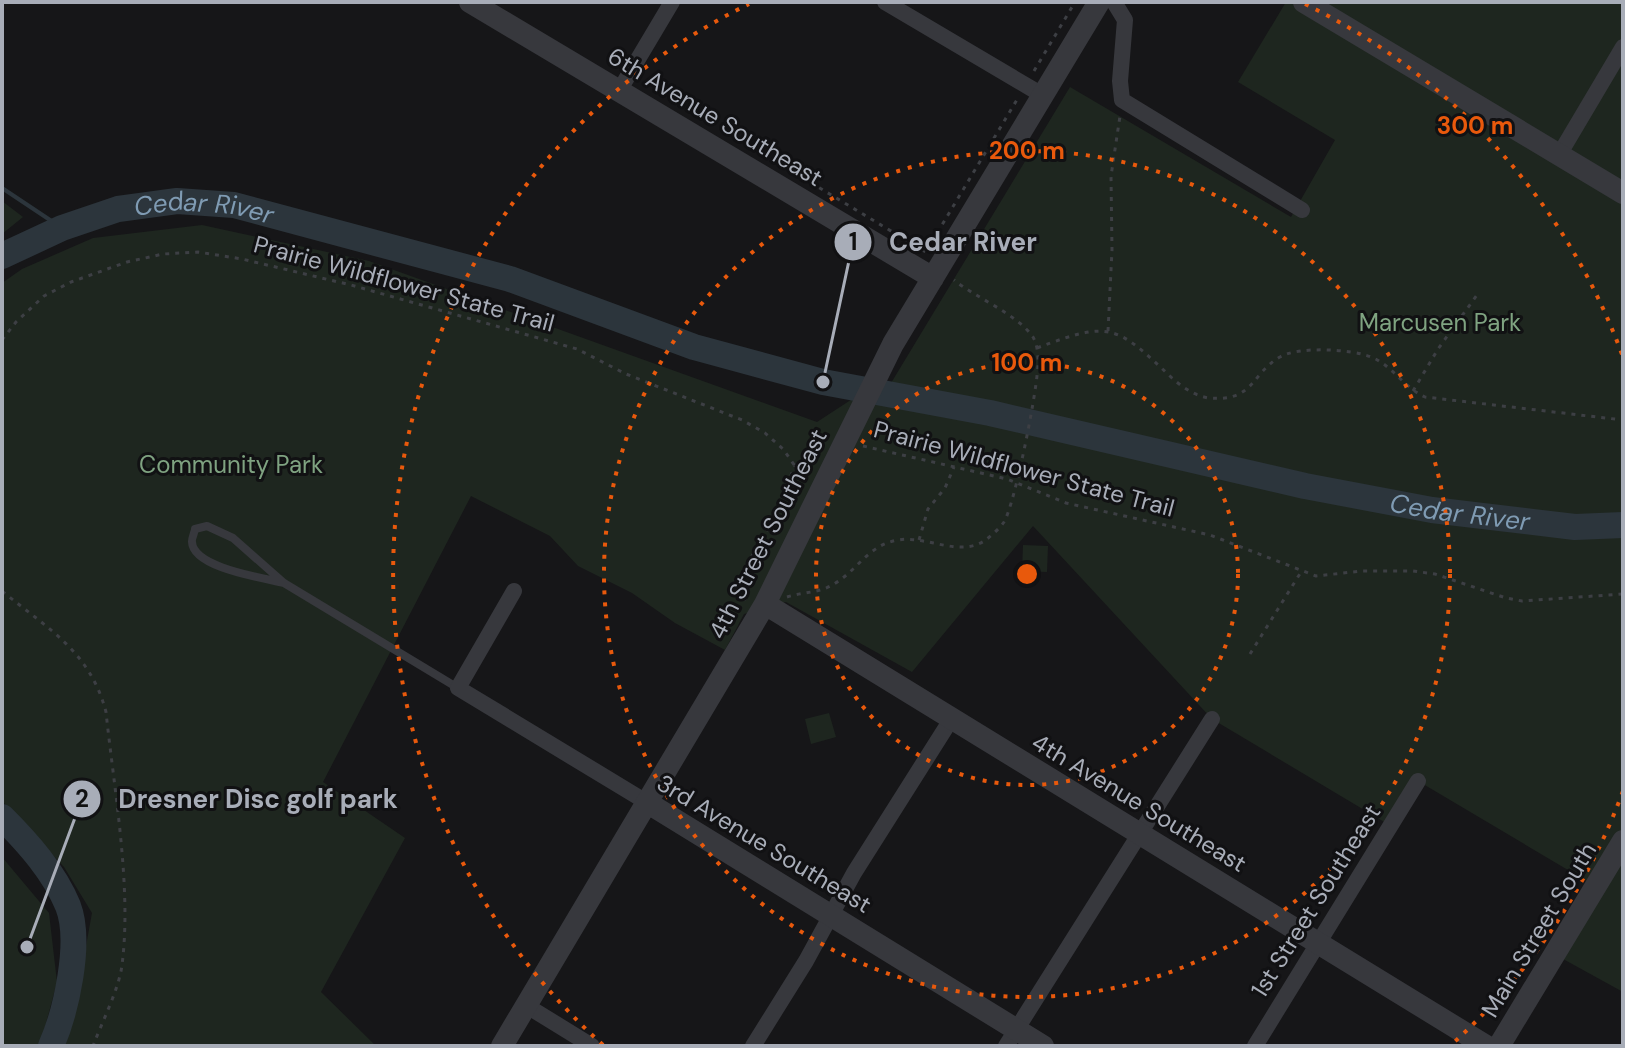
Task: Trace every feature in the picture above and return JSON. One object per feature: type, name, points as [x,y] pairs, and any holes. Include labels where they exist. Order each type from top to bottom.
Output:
[{"type":"street","name":"6th Avenue Southeast","points":[[470,2],[619,91],[934,265]]},
{"type":"street","points":[[619,91],[672,2]]},
{"type":"street","points":[[885,2],[1035,91]]},
{"type":"street","name":"4th Street Southeast","points":[[502,1046],[765,604],[835,452],[934,265],[1035,91],[1099,2]]},
{"type":"street","points":[[1114,2],[1125,20],[1120,81],[1122,100],[1302,210]]},
{"type":"street","points":[[1304,2],[1623,193]]},
{"type":"street","points":[[1559,155],[1623,47]]},
{"type":"street","points":[[458,688],[514,591]]},
{"type":"street","name":"4th Avenue Southeast","points":[[765,604],[1486,1046]]},
{"type":"street","name":"3rd Avenue Southeast","points":[[458,688],[831,915],[1011,1038],[1043,1046]]},
{"type":"street","points":[[753,1046],[806,961],[854,873],[952,718]]},
{"type":"street","points":[[1011,1038],[1212,719]]},
{"type":"street","name":"1st Street Southeast","points":[[1255,1046],[1418,781]]},
{"type":"street","name":"Main Street South","points":[[1499,1046],[1623,841]]},
{"type":"street","points":[[527,1006],[592,1046]]},
{"type":"lane","points":[[284,583],[211,564],[195,552],[191,541],[195,529],[207,526],[233,538],[284,583],[458,688]]},
{"type":"path","points":[[835,452],[822,446],[795,466],[765,535],[737,583],[740,595],[748,602],[765,604],[822,590],[837,583],[867,553],[881,544],[900,539],[974,546],[985,541],[1005,521],[1038,376],[1037,348],[1024,327],[934,265],[1035,91],[1075,2]]},
{"type":"path","points":[[1108,331],[1112,250],[1111,176],[1122,100]]},
{"type":"path","name":"Prairie Wildflower State Trail","points":[[2,340],[44,296],[71,282],[127,262],[163,254],[198,252],[242,259],[351,285],[577,349],[626,374],[742,420],[765,433],[783,449],[795,466]]},
{"type":"path","points":[[1413,391],[1438,349],[1477,295]]},
{"type":"path","points":[[1037,348],[1068,337],[1108,331],[1131,341],[1184,388],[1207,398],[1239,394],[1250,388],[1278,357],[1297,351],[1370,356],[1413,391],[1440,400],[1623,420]]},
{"type":"path","name":"Prairie Wildflower State Trail","points":[[859,445],[1007,479],[1066,503],[1210,535],[1301,572],[1328,576],[1362,571],[1413,571],[1435,574],[1522,601],[1623,594]]},
{"type":"path","points":[[919,540],[928,509],[945,488],[954,467]]},
{"type":"path","points":[[1250,654],[1301,572]]},
{"type":"path","points":[[2,591],[80,656],[100,689],[106,712],[125,927],[122,968],[93,1046]]},
{"type":"green space","name":"Community Park","points":[[1286,2],[1623,2],[1623,992],[1554,954],[1595,886],[1418,781],[1391,826],[1212,719],[1033,526],[912,672],[786,602],[744,614],[725,650],[675,623],[632,593],[578,566],[550,536],[471,496],[323,782],[405,838],[321,992],[376,1046],[65,1046],[92,913],[64,867],[2,801],[2,283],[22,269],[93,238],[202,225],[369,261],[817,422],[863,392],[882,398],[1070,87],[1291,217],[1335,140],[1238,82]]},
{"type":"green space","points":[[2,201],[23,217],[2,234]]},
{"type":"green space","points":[[1023,545],[1048,546],[1047,572],[1022,571]]},
{"type":"green space","points":[[829,713],[836,737],[811,744],[805,719]]},
{"type":"green space","points":[[2,857],[49,913],[57,982],[40,1046],[2,1046]]},
{"type":"waterway","points":[[2,188],[62,228]]},
{"type":"waterway","name":"Cedar River","points":[[2,256],[62,228],[118,209],[177,201],[234,205],[510,279],[694,347],[823,382],[990,413],[1305,486],[1432,510],[1575,527],[1623,525]]},
{"type":"waterway","name":"Cedar River","points":[[2,817],[48,870],[62,893],[72,921],[70,977],[51,1046]]},
{"type":"place","name":"Cedar River","points":[[823,382]]},
{"type":"place","name":"Dresner Disc golf park","points":[[27,947]]},
{"type":"park label","name":"Marcusen Park","points":[[1440,323]]}]
